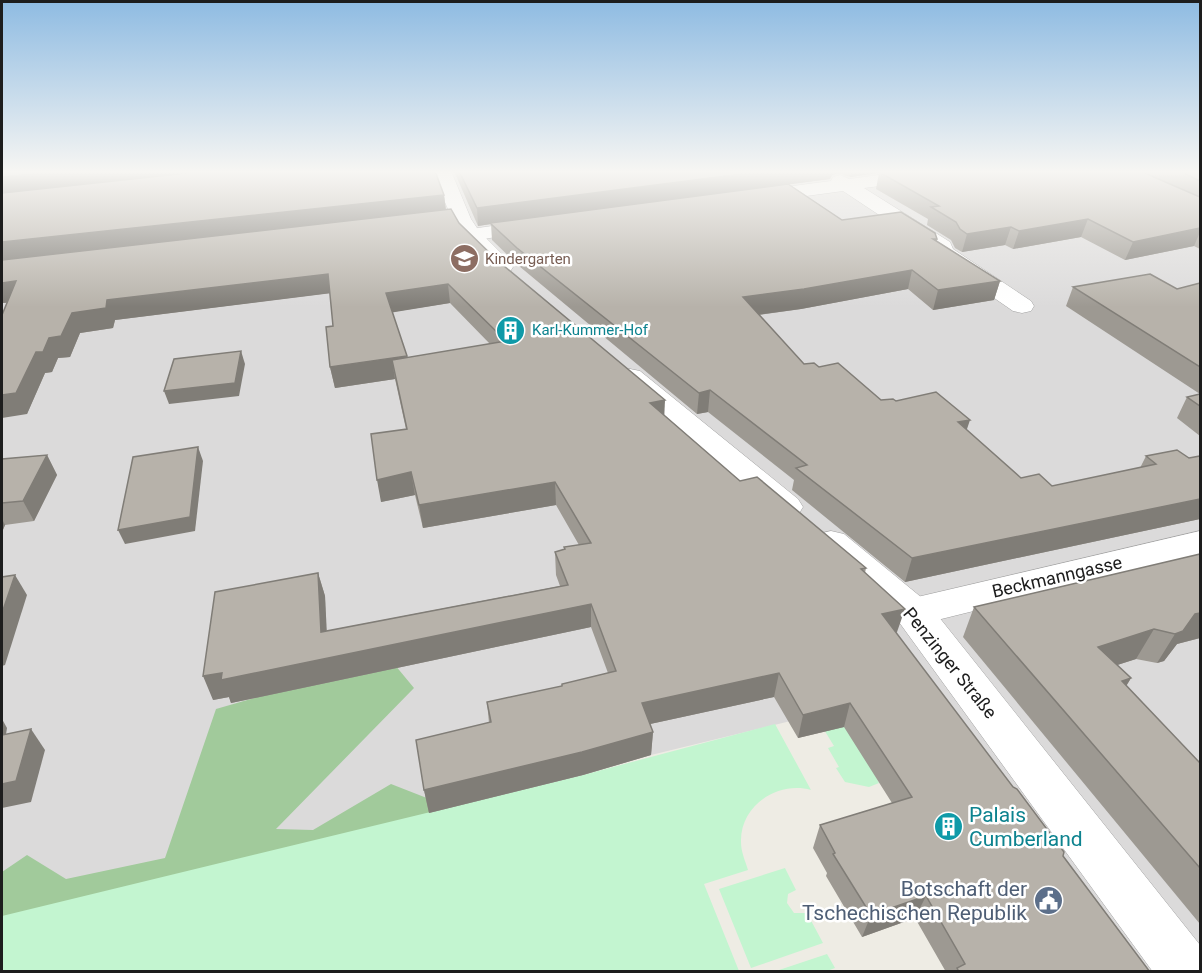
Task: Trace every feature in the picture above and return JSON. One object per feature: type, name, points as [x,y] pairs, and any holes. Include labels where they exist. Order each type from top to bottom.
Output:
[{"type":"street","points":[[455,216],[457,225],[526,288]]},
{"type":"street","points":[[895,216],[942,247],[943,252],[1022,306]]},
{"type":"street","points":[[457,225],[553,224]]},
{"type":"street","name":"Penzinger Straße","points":[[602,354],[913,612],[1187,972]]},
{"type":"street","name":"Beckmanngasse","points":[[913,612],[1200,543]]},
{"type":"shaded area","points":[[2,216],[1200,216],[1200,971],[1116,971],[815,715],[651,755],[583,775],[2,916]]},
{"type":"green space","points":[[390,659],[414,688],[276,829],[313,830],[391,784],[483,820],[2,971],[2,872],[27,855],[66,879],[165,858],[216,709]]},
{"type":"green space","points":[[842,707],[879,783],[869,787],[845,782],[836,768],[839,767],[828,748],[834,746],[815,715]]},
{"type":"green space","points":[[775,724],[811,790],[786,789],[763,799],[747,817],[742,829],[742,853],[748,870],[704,884],[739,971],[2,971],[2,916],[583,775]]},
{"type":"green space","points":[[785,868],[796,890],[788,894],[787,903],[794,913],[807,913],[823,943],[751,968],[719,889]]},
{"type":"green space","points":[[827,954],[835,968],[827,971],[776,971]]},
{"type":"building","points":[[2,216],[243,216],[2,242]]},
{"type":"building","points":[[386,216],[455,216],[459,223],[498,261],[665,400],[650,403],[740,481],[757,477],[866,568],[861,569],[905,609],[882,614],[1013,787],[1017,789],[1064,852],[1063,856],[1150,972],[959,972],[957,968],[965,964],[926,896],[871,915],[833,854],[835,853],[820,825],[912,797],[850,703],[803,715],[779,673],[642,703],[653,732],[582,752],[424,790],[416,740],[491,722],[487,702],[562,686],[562,684],[616,671],[591,604],[221,680],[222,673],[203,676],[215,592],[318,573],[321,632],[568,585],[555,552],[565,549],[564,547],[591,543],[555,482],[419,505],[411,472],[377,480],[371,434],[407,429],[392,360],[506,341],[448,284],[386,293],[407,356],[330,367],[326,327],[333,326],[328,274],[107,300],[106,308],[72,313],[61,336],[49,338],[43,352],[36,352],[16,393],[2,395],[2,315],[16,281],[2,283],[2,260]]},
{"type":"building","points":[[540,216],[837,216],[842,220],[869,216],[908,216],[935,233],[937,239],[933,239],[1000,281],[938,290],[912,270],[743,297],[804,364],[814,363],[819,367],[838,363],[881,400],[896,401],[936,392],[970,420],[958,422],[1021,478],[1039,474],[1052,486],[1156,464],[1146,456],[1177,450],[1189,458],[1200,456],[1200,499],[912,558],[796,468],[807,465],[710,390],[699,393],[517,248],[490,223]]},
{"type":"building","points":[[947,216],[1200,216],[1200,228],[1133,242],[1088,219],[1019,231],[1011,227],[967,234],[956,222]]},
{"type":"building","points":[[1150,274],[1177,289],[1200,283],[1200,367],[1073,287]]},
{"type":"building","points":[[241,351],[235,383],[164,391],[174,359]]},
{"type":"building","points":[[1200,394],[1200,406],[1187,397]]},
{"type":"building","points":[[198,447],[190,517],[118,530],[133,457]]},
{"type":"building","points":[[47,455],[23,501],[2,503],[2,459]]},
{"type":"building","points":[[1200,554],[1200,613],[1195,614],[1183,631],[1175,634],[1154,629],[1098,647],[1131,678],[1122,681],[1200,763],[1200,868],[974,607]]},
{"type":"building","points":[[15,575],[2,613],[2,577]]},
{"type":"building","points":[[31,729],[16,781],[2,784],[2,735]]},
{"type":"place","name":"Kindergarten","points":[[464,259]]},
{"type":"place","name":"Karl-Kummer-Hof","points":[[511,330]]},
{"type":"place","name":"Palais Cumberland","points":[[948,827]]},
{"type":"place","name":"Botschaft der Tschechischen Republik","points":[[1048,901]]}]
